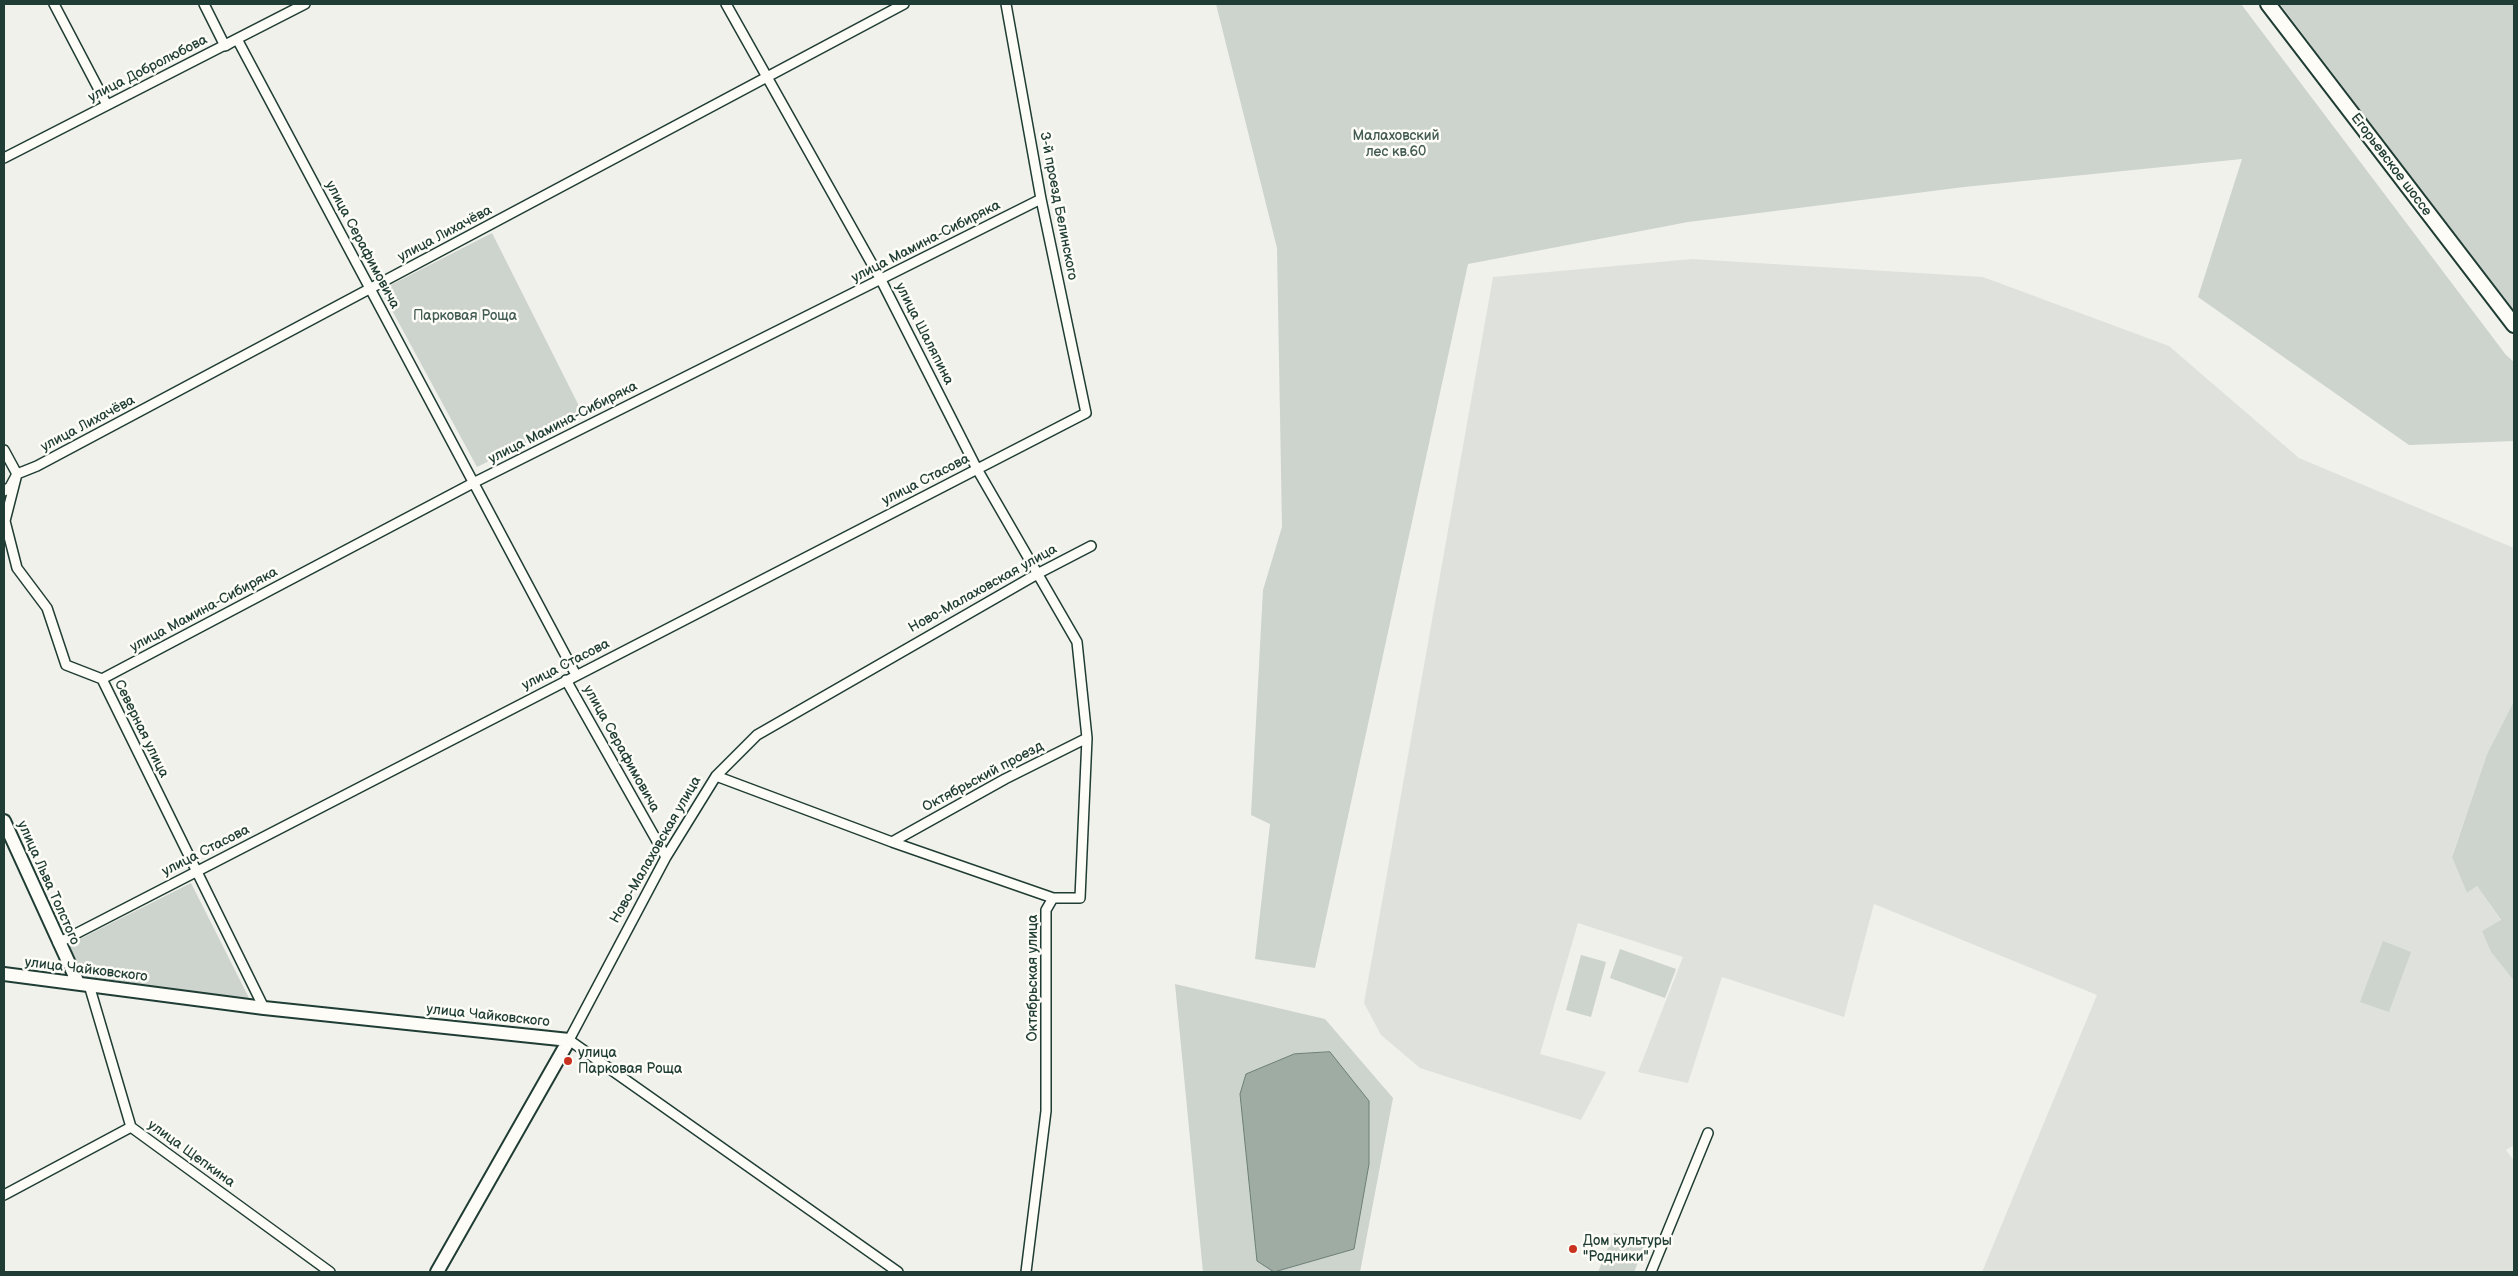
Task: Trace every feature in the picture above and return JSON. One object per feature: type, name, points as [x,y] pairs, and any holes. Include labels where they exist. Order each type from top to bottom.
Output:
[{"type":"main road","name":"Егорьевское шоссе","points":[[2268,4],[2514,325]]},
{"type":"street","points":[[54,4],[107,104]]},
{"type":"street","points":[[204,4],[225,46]]},
{"type":"street","name":"улица Добролюбова","points":[[4,158],[305,4]]},
{"type":"street","name":"улица Шаляпина","points":[[726,4],[765,77],[881,280],[977,469],[1027,556],[1039,573]]},
{"type":"street","name":"улица Лихачёва","points":[[4,491],[10,487],[17,474],[37,466],[370,290],[904,4]]},
{"type":"street","name":"3-й проезд Белинского","points":[[1006,4],[1041,199],[1086,413]]},
{"type":"street","name":"улица Серафимовича","points":[[237,39],[370,290],[475,482],[576,675]]},
{"type":"street","name":"улица Мамина-Сибиряка","points":[[102,679],[475,482],[1041,199]]},
{"type":"street","name":"улица Стасова","points":[[58,943],[1086,413]]},
{"type":"street","points":[[4,450],[17,474]]},
{"type":"street","name":"Северная улица","points":[[17,474],[5,521],[17,568],[47,608],[66,665],[102,679],[264,1008]]},
{"type":"street","name":"Ново-Малаховская улица","points":[[437,1272],[569,1040],[666,858],[716,776],[757,735],[1039,573],[1091,546]]},
{"type":"street","name":"Октябрьская улица","points":[[1026,1272],[1046,1110],[1046,910],[1053,898],[1080,898],[1087,738],[1077,642],[1039,573]]},
{"type":"street","name":"улица Серафимовича","points":[[566,680],[666,858]]},
{"type":"street","name":"Октябрьский проезд","points":[[892,842],[1005,779],[1087,738]]},
{"type":"street","points":[[716,776],[892,842],[1053,898]]},
{"type":"street","name":"улица Льва Толстого","points":[[4,821],[58,943],[84,984]]},
{"type":"street","name":"улица Чайковского","points":[[4,974],[264,1008],[569,1040],[898,1272]]},
{"type":"street","name":"улица Щепкина","points":[[84,984],[131,1127],[330,1272]]},
{"type":"street","points":[[4,1195],[131,1127]]},
{"type":"street","points":[[1651,1272],[1708,1133]]},
{"type":"shaded area","points":[[1692,259],[1983,277],[2169,346],[2299,458],[2514,548],[2514,701],[2487,754],[2452,856],[2467,893],[2477,886],[2501,921],[2483,931],[2491,952],[2514,981],[2514,1145],[2506,1150],[2514,1161],[2514,1272],[1982,1272],[2097,995],[1874,904],[1844,1017],[1722,977],[1688,1083],[1638,1072],[1683,957],[1578,923],[1540,1054],[1606,1072],[1581,1120],[1420,1068],[1381,1035],[1364,1003],[1493,277]]},
{"type":"shaded area","points":[[1330,1052],[1369,1101],[1369,1164],[1354,1249],[1274,1272],[1257,1261],[1240,1094],[1246,1074],[1294,1054]]},
{"type":"green space","name":"Малаховский лес кв.60","points":[[1216,4],[2241,4],[2506,355],[2514,362],[2514,441],[2409,445],[2198,297],[2242,159],[1964,187],[1688,222],[1468,264],[1315,968],[1255,959],[1270,824],[1251,815],[1263,590],[1282,527],[1277,248]]},
{"type":"green space","points":[[2280,4],[2514,4],[2514,313]]},
{"type":"green space","name":"Парковая Роща","points":[[492,233],[583,414],[477,467],[381,290]]},
{"type":"green space","points":[[2514,701],[2514,981],[2491,952],[2482,931],[2501,920],[2477,886],[2467,893],[2452,857],[2487,754]]},
{"type":"green space","points":[[191,883],[250,1000],[84,978],[68,945]]},
{"type":"green space","points":[[2383,941],[2411,952],[2389,1012],[2360,1002]]},
{"type":"green space","points":[[1620,949],[1676,969],[1665,998],[1610,978]]},
{"type":"green space","points":[[1581,955],[1606,962],[1591,1017],[1566,1010]]},
{"type":"green space","points":[[1175,984],[1325,1019],[1393,1098],[1360,1272],[1203,1272]]},
{"type":"green space","points":[[1614,1233],[1645,1246],[1634,1272],[1598,1272]]},
{"type":"place","name":"улица Парковая Роща","points":[[568,1061]]},
{"type":"place","name":"Дом культуры \"Родники\"","points":[[1573,1249]]}]
